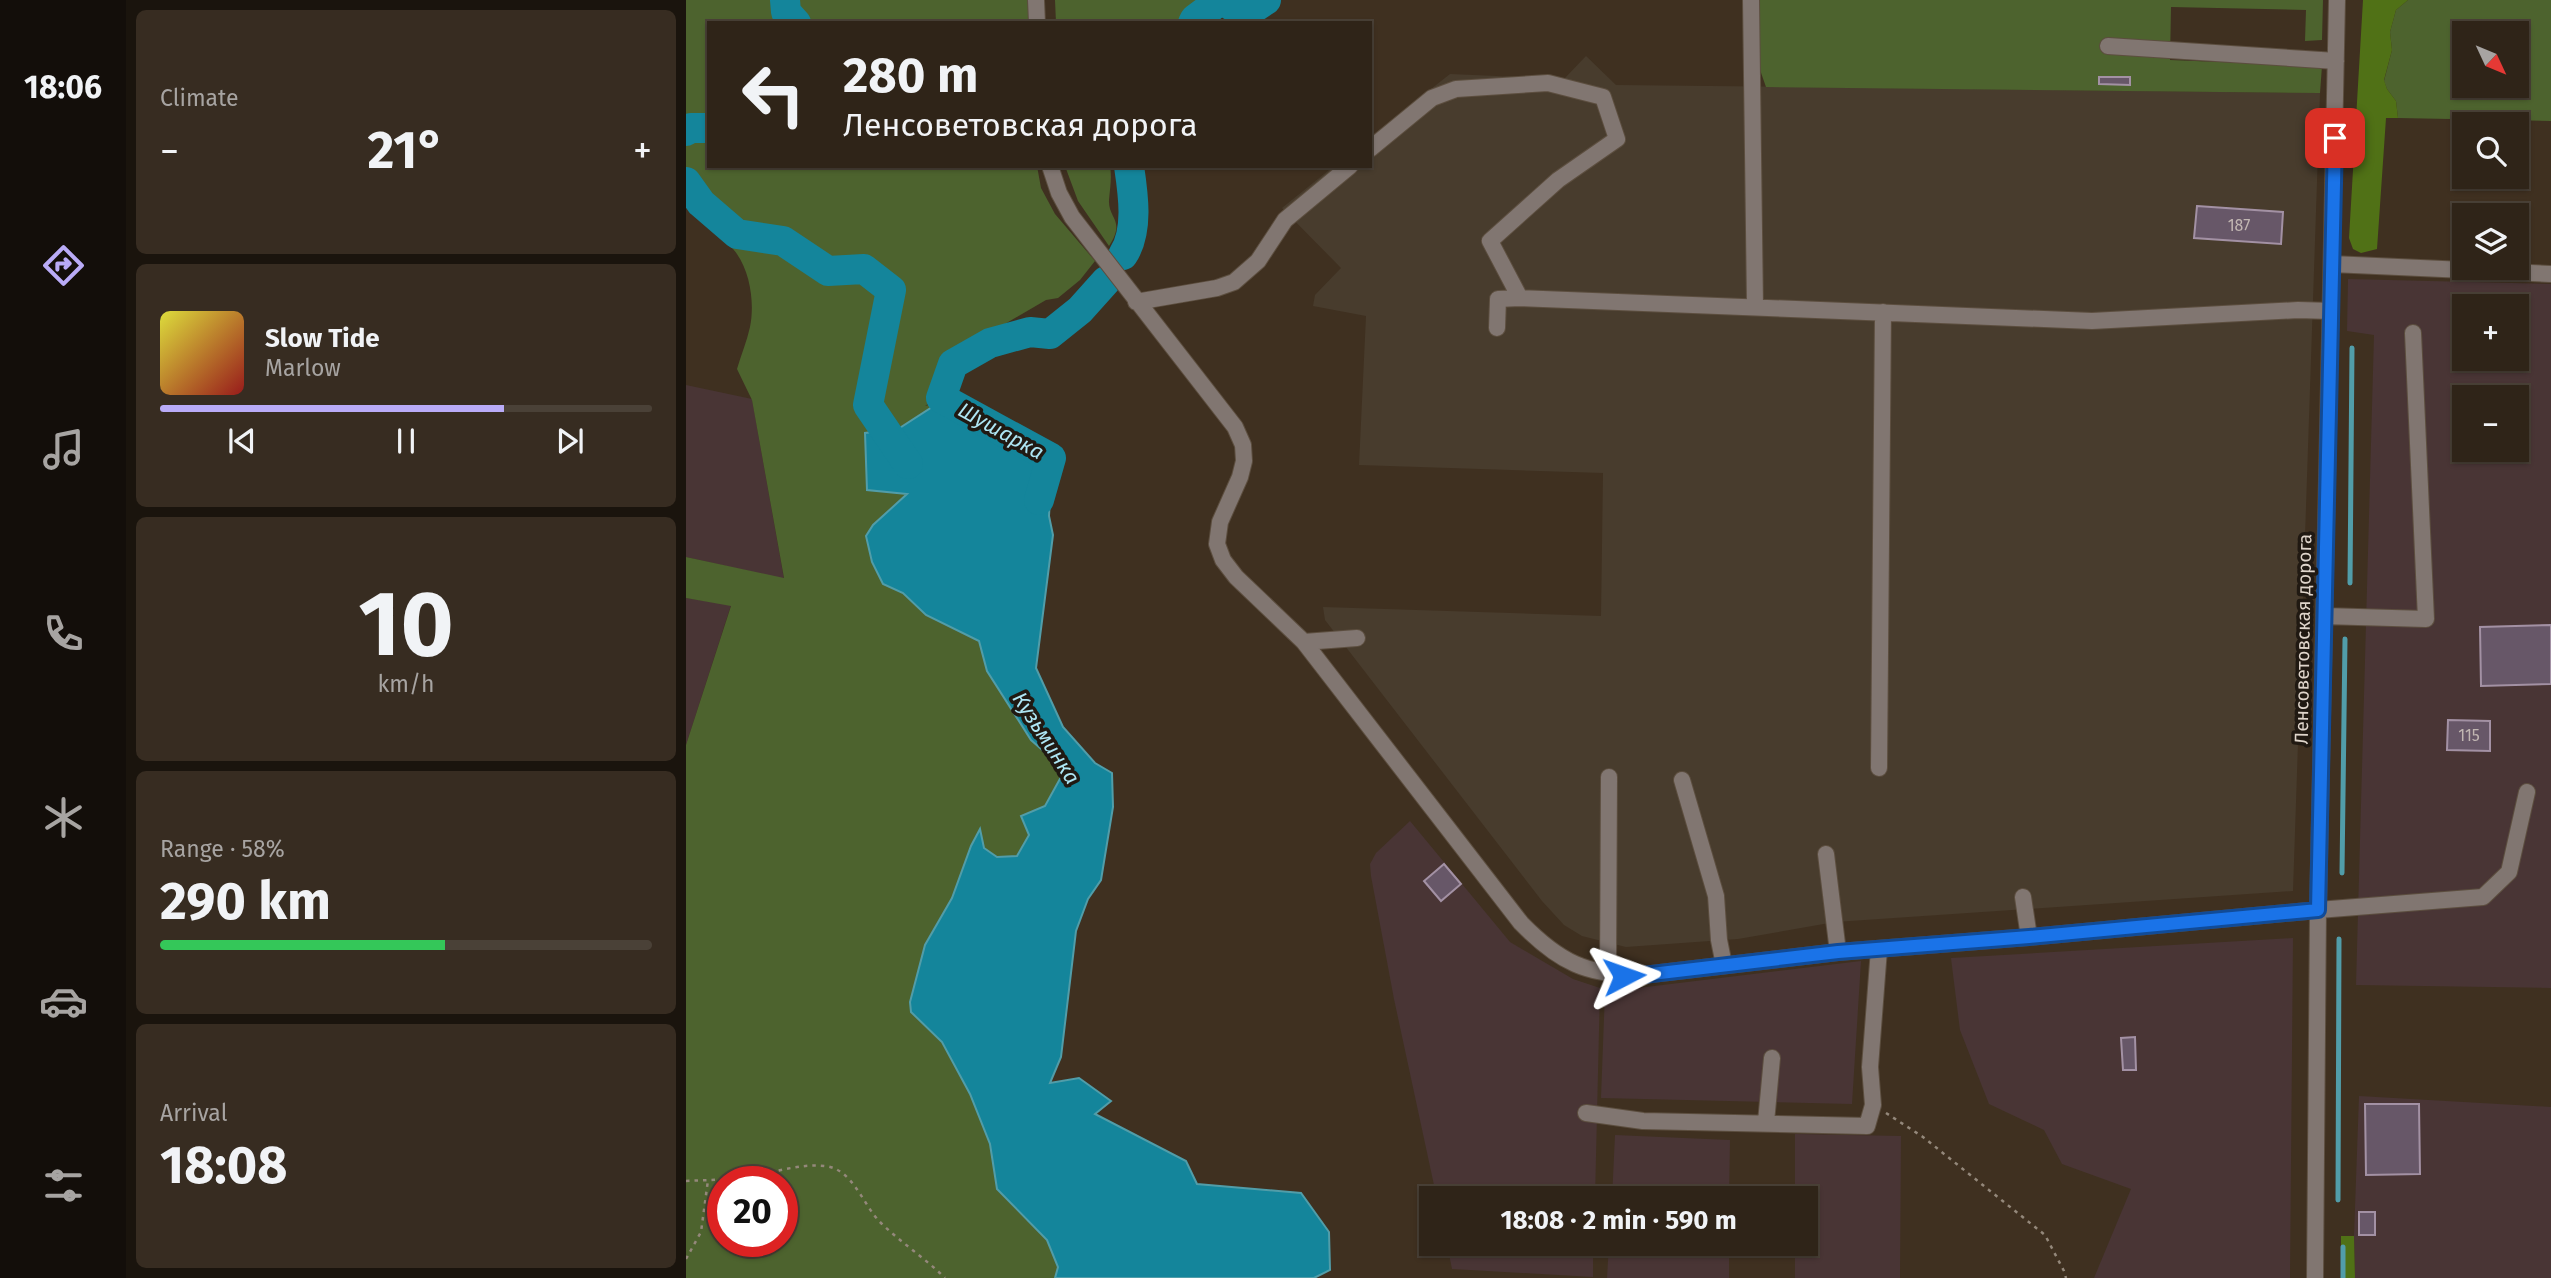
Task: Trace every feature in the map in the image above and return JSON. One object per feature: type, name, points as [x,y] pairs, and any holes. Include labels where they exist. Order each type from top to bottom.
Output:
[{"type":"street","points":[[1036,0],[1037,21]]},
{"type":"street","points":[[1751,0],[1755,307]]},
{"type":"street","name":"Ленсоветовская дорога","points":[[2315,1278],[2318,910],[2337,0]]},
{"type":"street","points":[[2108,46],[2336,61]]},
{"type":"street","points":[[1372,147],[1432,98],[1456,89],[1548,83],[1602,97],[1617,139],[1559,180],[1490,241],[1520,298]]},
{"type":"street","points":[[1051,168],[1059,193],[1072,217],[1235,427],[1243,445],[1244,461],[1240,477],[1220,522],[1217,544],[1223,560],[1304,642],[1521,923],[1559,958],[1577,966],[1608,973],[1643,975],[1838,952],[2483,897],[2509,872],[2527,792]]},
{"type":"street","points":[[1136,302],[1207,290],[1234,282],[1258,261],[1285,220],[1348,168]]},
{"type":"street","points":[[2332,264],[2551,274]]},
{"type":"street","points":[[1497,328],[1498,299],[1520,298],[2092,321],[2298,310],[2331,311]]},
{"type":"street","points":[[1879,768],[1883,312]]},
{"type":"street","points":[[2324,616],[2426,619],[2413,333]]},
{"type":"street","points":[[1304,642],[1357,638]]},
{"type":"street","points":[[1608,973],[1609,777]]},
{"type":"street","points":[[1682,780],[1716,896],[1718,940],[1724,965]]},
{"type":"street","points":[[1826,854],[1838,952]]},
{"type":"street","points":[[2023,897],[2029,937]]},
{"type":"street","points":[[1586,1113],[1643,1121],[1867,1126],[1872,1105],[1870,1068],[1879,949]]},
{"type":"street","points":[[1766,1122],[1772,1058]]},
{"type":"path","points":[[1872,1105],[1923,1137],[2045,1235],[2066,1278]]},
{"type":"path","points":[[798,1168],[826,1166],[845,1175],[878,1220],[945,1278]]},
{"type":"path","points":[[686,1181],[707,1180]]},
{"type":"path","points":[[686,1259],[701,1232],[707,1187]]},
{"type":"shaded area","points":[[1586,56],[1616,85],[2320,93],[2293,891],[1835,922],[1738,939],[1626,947],[1582,936],[1564,925],[1542,901],[1325,620],[1323,607],[1601,616],[1603,473],[1359,465],[1366,316],[1313,306],[1315,295],[1341,268],[1282,208],[1332,168],[1372,168],[1372,135],[1450,74],[1564,79]]},
{"type":"shaded area","points":[[2348,279],[2551,284],[2551,988],[2356,985],[2374,335],[2347,331]]},
{"type":"shaded area","points":[[686,385],[752,399],[784,579],[686,557]]},
{"type":"shaded area","points":[[686,598],[731,605],[686,745]]},
{"type":"shaded area","points":[[1410,821],[1510,942],[1573,979],[1600,988],[1595,1186],[1434,1186],[1371,876],[1370,864],[1376,853]]},
{"type":"shaded area","points":[[2293,938],[2290,1278],[2094,1278],[2131,1189],[2062,1164],[2044,1130],[1989,1104],[1960,1030],[1951,958]]},
{"type":"shaded area","points":[[1861,961],[1852,1104],[1601,1098],[1605,992]]},
{"type":"shaded area","points":[[2359,1096],[2551,1107],[2551,1278],[2355,1278]]},
{"type":"shaded area","points":[[1795,1134],[1901,1136],[1900,1278],[1795,1278],[1795,1256],[1818,1256],[1818,1186],[1795,1186]]},
{"type":"shaded area","points":[[1615,1135],[1730,1140],[1729,1186],[1613,1186]]},
{"type":"shaded area","points":[[1449,1256],[1593,1256],[1593,1277],[1452,1269]]},
{"type":"shaded area","points":[[1608,1256],[1729,1256],[1729,1278],[1607,1278]]},
{"type":"green space","points":[[686,0],[1028,0],[1028,21],[707,21],[707,168],[1037,168],[1041,188],[1055,214],[1095,261],[1080,280],[1058,298],[1046,300],[998,328],[1010,346],[983,354],[971,349],[967,361],[956,366],[934,400],[925,406],[940,402],[898,429],[865,433],[908,494],[873,525],[883,584],[903,593],[926,615],[979,641],[987,671],[1031,740],[1048,755],[1061,777],[1017,856],[997,857],[984,848],[980,830],[971,846],[952,898],[925,945],[911,1012],[942,1042],[970,1094],[990,1144],[997,1189],[1047,1240],[1058,1268],[1055,1278],[686,1278],[686,745],[731,606],[686,598],[686,557],[784,578],[752,400],[737,369],[749,332],[751,297],[744,266],[733,249],[686,203]]},
{"type":"green space","points":[[1055,0],[1199,0],[1183,12],[1179,21],[1056,21]]},
{"type":"green space","points":[[1757,0],[2323,0],[2322,40],[2305,41],[2306,10],[2171,7],[2170,60],[2322,66],[2320,93],[1766,87],[1759,67]]},
{"type":"green space","points":[[2363,0],[2408,0],[2396,10],[2390,32],[2392,50],[2384,80],[2396,101],[2398,118],[2386,118],[2377,249],[2361,253],[2353,249],[2349,238]]},
{"type":"green space","points":[[2408,0],[2551,0],[2551,121],[2529,121],[2529,112],[2452,112],[2452,119],[2398,118],[2396,101],[2384,81],[2392,50],[2390,32],[2396,10]]},
{"type":"green space","points":[[1066,168],[1110,168],[1109,206],[1116,231],[1109,246],[1078,201]]},
{"type":"green space","points":[[2341,1236],[2354,1236],[2355,1278],[2341,1278]]},
{"type":"water","points":[[940,402],[1052,461],[1049,516],[1053,535],[1036,668],[1063,727],[1095,763],[1112,773],[1113,807],[1101,880],[1088,899],[1076,931],[1061,1057],[1050,1083],[1079,1078],[1111,1101],[1095,1114],[1186,1161],[1197,1184],[1301,1193],[1329,1232],[1330,1270],[1314,1278],[1055,1278],[1058,1267],[1047,1240],[997,1189],[990,1144],[970,1094],[942,1042],[911,1012],[910,1002],[925,945],[952,898],[980,829],[984,848],[997,857],[1017,856],[1029,835],[1021,816],[1045,806],[1061,777],[1048,755],[1031,740],[987,671],[979,641],[926,615],[903,593],[883,584],[872,562],[866,536],[873,525],[907,494],[867,490],[865,433],[898,429]]},
{"type":"building","points":[[2099,77],[2130,77],[2130,85],[2099,84]]},
{"type":"building","points":[[2197,206],[2283,212],[2281,244],[2194,238]]},
{"type":"building","points":[[2551,625],[2551,684],[2481,686],[2480,627]]},
{"type":"building","points":[[2448,720],[2490,721],[2490,751],[2447,750]]},
{"type":"building","points":[[1444,864],[1461,884],[1441,901],[1424,881]]},
{"type":"building","points":[[2135,1037],[2136,1070],[2123,1070],[2121,1038]]},
{"type":"building","points":[[2365,1104],[2419,1104],[2420,1174],[2366,1175]]},
{"type":"building","points":[[2359,1212],[2375,1212],[2375,1235],[2359,1235]]},
{"type":"waterway","name":"Кузьминка","points":[[785,0],[786,12],[794,21]]},
{"type":"waterway","name":"Шушарка","points":[[1194,21],[1221,0]]},
{"type":"waterway","name":"Шушарка","points":[[1222,0],[1245,14],[1266,0]]},
{"type":"waterway","name":"Кузьминка","points":[[686,131],[691,128],[707,128]]},
{"type":"waterway","name":"Шушарка","points":[[1123,255],[1133,223],[1129,168]]},
{"type":"waterway","name":"Кузьминка","points":[[686,182],[701,203],[737,234],[783,241],[828,271],[864,269],[891,290],[868,405],[908,464]]},
{"type":"waterway","name":"Шушарка","points":[[1039,500],[1051,458],[941,398],[953,364],[990,343],[1030,332],[1050,334],[1080,310],[1106,281]]},
{"type":"waterway","points":[[2350,583],[2352,348]]},
{"type":"waterway","points":[[2342,873],[2345,639]]},
{"type":"waterway","points":[[2338,1200],[2339,939]]},
{"type":"waterway","points":[[2343,1247],[2343,1278]]},
{"type":"route","points":[[1624,976],[1838,952],[2318,910],[2335,138]]}]
